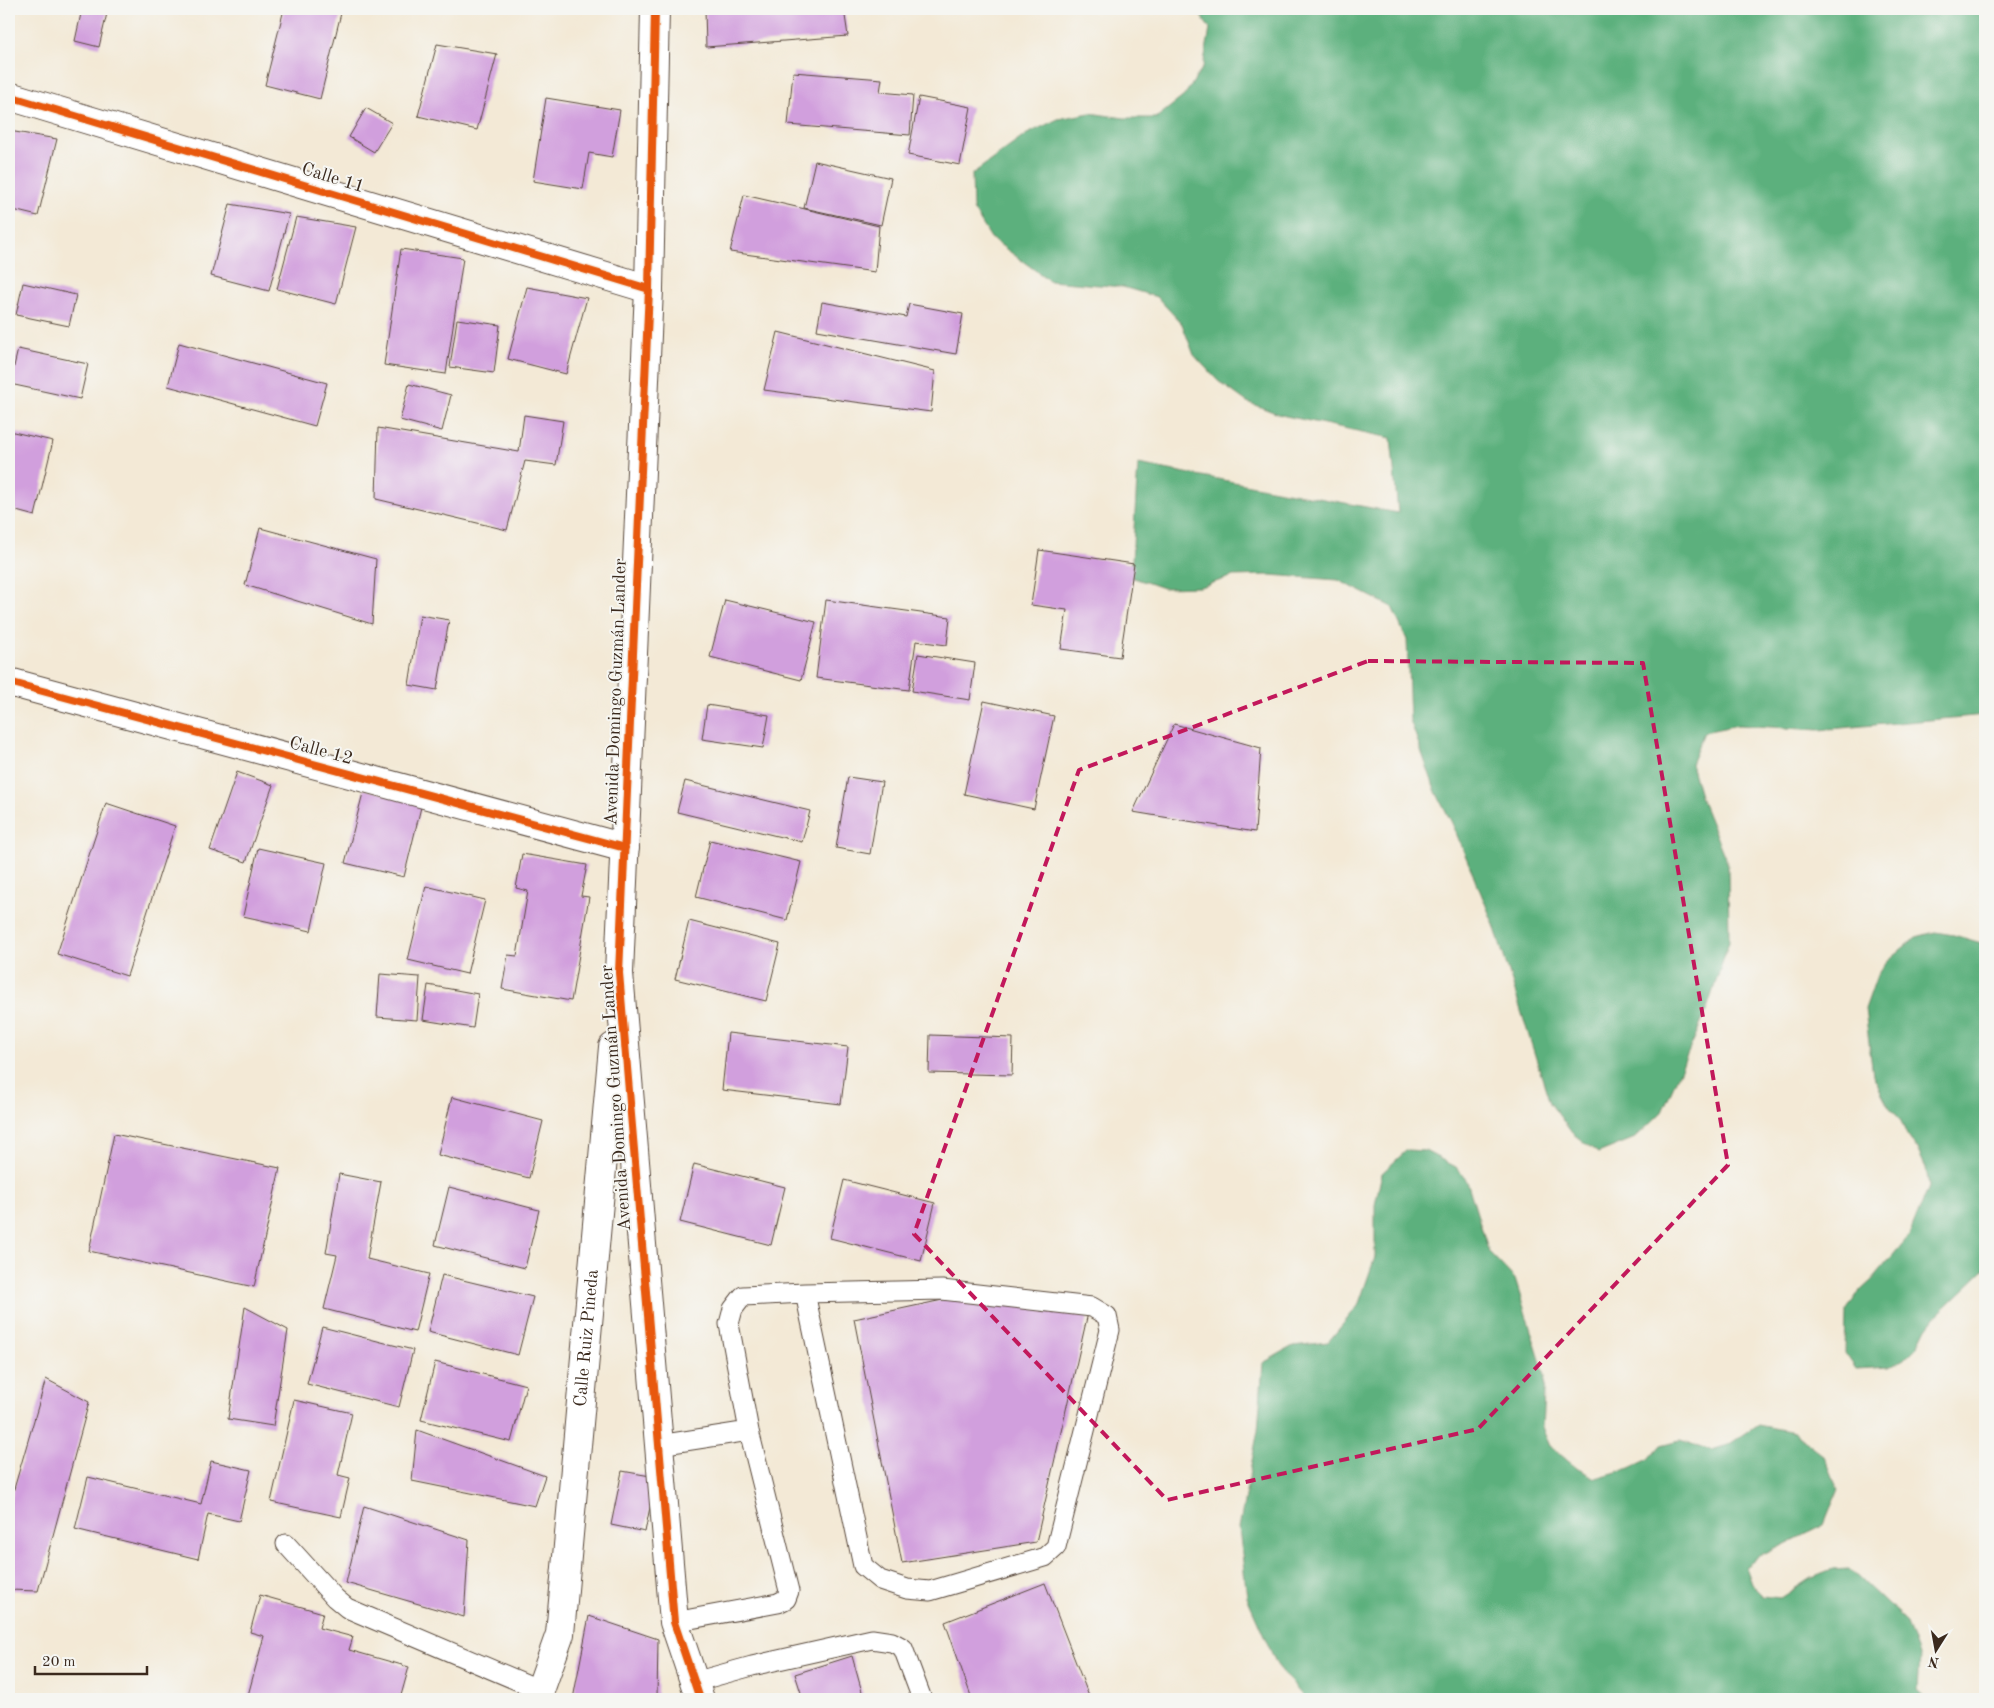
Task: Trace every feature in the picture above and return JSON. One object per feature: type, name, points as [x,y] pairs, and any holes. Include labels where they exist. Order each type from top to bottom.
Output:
[{"type":"street","name":"Avenida Domingo Guzmán Lander","points":[[655,9],[649,289],[619,973],[674,1622],[697,1691]]},
{"type":"street","name":"Calle 11","points":[[9,96],[649,289]]},
{"type":"street","name":"Calle 12","points":[[9,682],[625,848]]},
{"type":"street","name":"Calle Ruiz Pineda","points":[[539,1695],[560,1634],[619,973]]},
{"type":"lane","points":[[674,1622],[778,1603],[786,1599],[789,1591],[749,1432],[729,1324],[733,1309],[743,1296],[805,1293],[942,1290],[1092,1306],[1107,1316],[1110,1330],[1056,1547],[1046,1557],[930,1591],[907,1589],[880,1580],[863,1566],[805,1293]]},
{"type":"lane","points":[[660,1445],[749,1432]]},
{"type":"lane","points":[[286,1544],[335,1598],[348,1608],[539,1695]]},
{"type":"lane","points":[[697,1691],[752,1666],[872,1639],[892,1642],[903,1648],[922,1699]]},
{"type":"highlighted area","points":[[1368,661],[1643,663],[1728,1165],[1478,1429],[1167,1500],[914,1234],[1079,770]]},
{"type":"green space","points":[[1196,9],[1985,9],[1985,715],[1819,730],[1738,725],[1704,732],[1691,764],[1700,796],[1728,865],[1729,942],[1706,1012],[1662,1112],[1635,1138],[1598,1153],[1572,1133],[1550,1103],[1494,925],[1452,823],[1436,792],[1410,720],[1407,640],[1392,607],[1338,580],[1270,575],[1234,576],[1200,587],[1163,588],[1131,577],[1138,464],[1398,513],[1391,438],[1281,415],[1247,402],[1218,381],[1194,355],[1182,324],[1157,297],[1123,287],[1050,281],[991,238],[973,209],[972,174],[1027,134],[1058,119],[1090,113],[1124,118],[1156,118],[1184,96],[1203,67],[1210,29]]},
{"type":"green space","points":[[1935,932],[1954,935],[1985,944],[1985,1269],[1937,1315],[1927,1328],[1918,1346],[1905,1359],[1890,1367],[1856,1369],[1845,1353],[1846,1311],[1858,1293],[1872,1280],[1909,1236],[1929,1186],[1926,1168],[1917,1149],[1907,1135],[1900,1119],[1889,1107],[1873,1076],[1865,1009],[1877,975],[1887,961],[1916,937]]},
{"type":"green space","points":[[1407,1150],[1425,1151],[1456,1167],[1467,1181],[1489,1252],[1515,1279],[1545,1376],[1542,1428],[1550,1446],[1578,1469],[1596,1478],[1630,1468],[1649,1459],[1661,1445],[1680,1440],[1712,1450],[1728,1445],[1758,1425],[1794,1432],[1824,1456],[1838,1490],[1824,1525],[1759,1557],[1745,1567],[1751,1584],[1763,1596],[1780,1598],[1811,1578],[1831,1570],[1850,1569],[1907,1623],[1919,1656],[1917,1690],[1927,1699],[1305,1699],[1277,1665],[1247,1597],[1239,1528],[1258,1430],[1263,1363],[1293,1346],[1328,1342],[1358,1306],[1375,1257],[1375,1205],[1382,1173]]},
{"type":"building","points":[[9,9],[12,9],[10,21],[9,21]]},
{"type":"building","points":[[82,9],[108,9],[99,47],[75,41]]},
{"type":"building","points":[[284,9],[342,9],[320,99],[265,85]]},
{"type":"building","points":[[705,9],[844,9],[848,36],[706,47]]},
{"type":"building","points":[[1092,9],[1103,9],[1103,12]]},
{"type":"building","points":[[437,44],[497,54],[477,130],[418,116]]},
{"type":"building","points":[[793,72],[882,79],[880,92],[913,95],[910,135],[788,125]]},
{"type":"building","points":[[919,97],[971,107],[960,165],[908,155]]},
{"type":"building","points":[[546,98],[620,110],[612,157],[589,153],[583,189],[533,181]]},
{"type":"building","points":[[366,108],[392,123],[374,152],[349,137]]},
{"type":"building","points":[[9,131],[57,139],[38,216],[9,209]]},
{"type":"building","points":[[815,161],[891,178],[881,225],[804,208]]},
{"type":"building","points":[[744,195],[879,226],[875,272],[730,252]]},
{"type":"building","points":[[230,204],[289,214],[269,291],[211,276]]},
{"type":"building","points":[[296,217],[356,227],[336,304],[277,289]]},
{"type":"building","points":[[401,249],[463,258],[446,374],[384,365]]},
{"type":"building","points":[[23,283],[76,295],[69,326],[16,315]]},
{"type":"building","points":[[527,287],[587,298],[566,374],[508,359]]},
{"type":"building","points":[[822,302],[906,317],[909,304],[963,314],[956,354],[817,330]]},
{"type":"building","points":[[457,319],[500,325],[494,373],[450,367]]},
{"type":"building","points":[[778,332],[935,371],[931,412],[764,390]]},
{"type":"building","points":[[179,343],[327,383],[315,426],[168,386]]},
{"type":"building","points":[[18,349],[88,364],[80,399],[10,384]]},
{"type":"building","points":[[409,384],[451,395],[442,431],[400,420]]},
{"type":"building","points":[[524,415],[563,421],[556,465],[525,461],[507,530],[376,499],[378,428],[519,452]]},
{"type":"building","points":[[9,431],[53,441],[35,516],[9,509]]},
{"type":"building","points":[[260,528],[376,559],[372,624],[245,585]]},
{"type":"building","points":[[1039,550],[1134,564],[1120,657],[1061,649],[1067,610],[1031,605]]},
{"type":"building","points":[[725,600],[816,622],[801,680],[710,657]]},
{"type":"building","points":[[826,600],[950,617],[947,645],[916,641],[909,690],[816,678]]},
{"type":"building","points":[[420,615],[449,620],[437,690],[409,685]]},
{"type":"building","points":[[918,654],[975,663],[970,700],[912,691]]},
{"type":"building","points":[[984,701],[1054,716],[1034,809],[964,794]]},
{"type":"building","points":[[707,705],[769,715],[763,748],[702,739]]},
{"type":"building","points":[[1174,724],[1261,748],[1255,832],[1133,812]]},
{"type":"building","points":[[237,772],[273,785],[246,862],[210,850]]},
{"type":"building","points":[[848,777],[882,782],[870,854],[836,848]]},
{"type":"building","points":[[685,781],[810,811],[802,842],[677,812]]},
{"type":"building","points":[[364,789],[422,803],[404,877],[345,863]]},
{"type":"building","points":[[106,803],[175,826],[127,976],[57,954]]},
{"type":"building","points":[[710,840],[801,862],[787,920],[696,897]]},
{"type":"building","points":[[258,848],[326,863],[311,931],[243,916]]},
{"type":"building","points":[[522,854],[587,865],[581,896],[589,897],[571,1001],[502,989],[508,955],[517,956],[528,891],[516,888]]},
{"type":"building","points":[[426,886],[485,900],[467,974],[408,960]]},
{"type":"building","points":[[689,921],[780,944],[766,1001],[675,979]]},
{"type":"building","points":[[380,974],[420,977],[417,1020],[377,1017]]},
{"type":"building","points":[[428,985],[478,994],[473,1028],[423,1020]]},
{"type":"building","points":[[728,1033],[848,1047],[841,1104],[722,1090]]},
{"type":"building","points":[[930,1035],[1013,1038],[1012,1075],[929,1073]]},
{"type":"building","points":[[452,1097],[543,1121],[529,1178],[438,1155]]},
{"type":"building","points":[[114,1134],[280,1168],[254,1287],[89,1251]]},
{"type":"building","points":[[694,1164],[785,1187],[771,1245],[680,1222]]},
{"type":"building","points":[[339,1174],[381,1182],[367,1259],[429,1274],[415,1332],[324,1309],[337,1255],[326,1253]]},
{"type":"building","points":[[844,1180],[935,1203],[921,1261],[830,1238]]},
{"type":"building","points":[[449,1187],[539,1210],[525,1268],[435,1245]]},
{"type":"building","points":[[442,1275],[533,1297],[518,1355],[428,1332]]},
{"type":"building","points":[[961,1296],[1088,1313],[1036,1542],[902,1563],[854,1319]]},
{"type":"building","points":[[245,1307],[288,1330],[273,1426],[228,1419]]},
{"type":"building","points":[[322,1327],[413,1350],[399,1407],[307,1384]]},
{"type":"building","points":[[435,1362],[526,1385],[511,1442],[421,1420]]},
{"type":"building","points":[[46,1379],[89,1402],[38,1591],[9,1590],[9,1506]]},
{"type":"building","points":[[294,1400],[352,1413],[338,1475],[350,1478],[341,1517],[271,1502]]},
{"type":"building","points":[[417,1430],[545,1476],[535,1506],[412,1481]]},
{"type":"building","points":[[211,1461],[251,1470],[239,1521],[208,1514],[198,1559],[75,1529],[88,1477],[201,1504]]},
{"type":"building","points":[[622,1471],[656,1477],[645,1532],[611,1525]]},
{"type":"building","points":[[364,1506],[469,1540],[464,1617],[346,1583]]},
{"type":"building","points":[[1045,1583],[1090,1699],[972,1699],[945,1622]]},
{"type":"building","points":[[260,1595],[323,1613],[319,1628],[353,1637],[349,1650],[409,1667],[400,1699],[247,1699],[264,1636],[250,1632]]},
{"type":"building","points":[[589,1616],[658,1639],[657,1699],[573,1699]]},
{"type":"building","points":[[852,1656],[864,1699],[803,1699],[795,1674]]},
{"type":"cycle path","points":[[655,9],[649,289],[619,973],[674,1622],[700,1699]]},
{"type":"cycle path","points":[[9,96],[649,289]]},
{"type":"cycle path","points":[[9,682],[625,848]]}]
